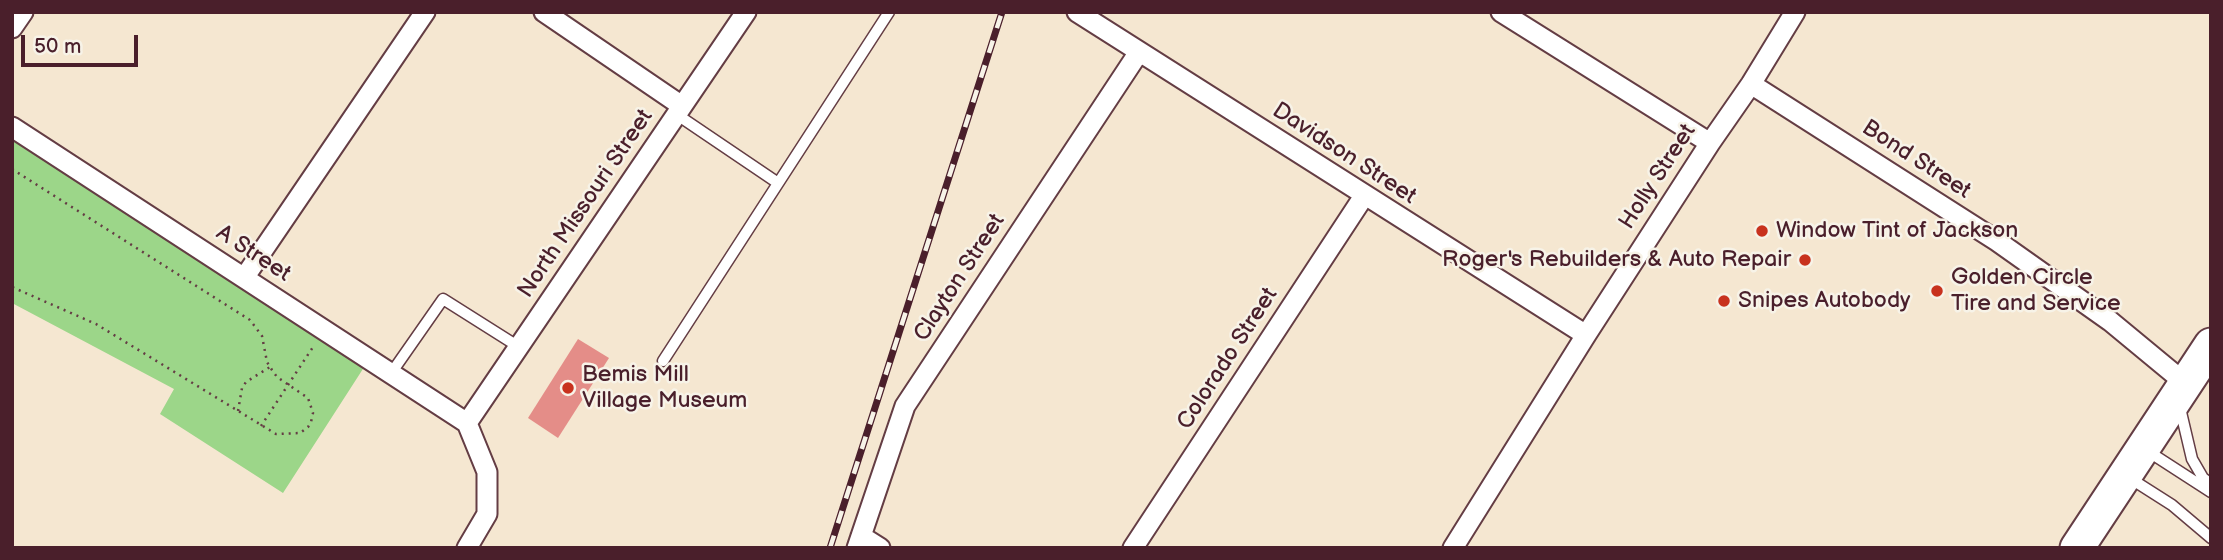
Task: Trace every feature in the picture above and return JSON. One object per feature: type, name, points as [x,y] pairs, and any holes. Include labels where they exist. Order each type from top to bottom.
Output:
[{"type":"highway","points":[[2077,548],[2143,447],[2196,374]]},
{"type":"street","points":[[12,28],[23,12]]},
{"type":"street","points":[[244,278],[425,12]]},
{"type":"street","points":[[544,12],[680,110]]},
{"type":"street","name":"North Missouri Street","points":[[467,423],[746,12]]},
{"type":"street","name":"Davidson Street","points":[[1077,12],[1586,335]]},
{"type":"street","points":[[1501,12],[1710,142]]},
{"type":"street","name":"Holly Street","points":[[1453,548],[1586,335],[1795,12]]},
{"type":"street","name":"Clayton Street","points":[[859,542],[905,406],[1139,52]]},
{"type":"street","name":"Bond Street","points":[[1751,83],[1997,241],[2110,321],[2196,374]]},
{"type":"street","name":"A Street","points":[[12,127],[467,423]]},
{"type":"street","name":"Colorado Street","points":[[1133,548],[1364,196]]},
{"type":"street","points":[[467,423],[487,472],[486,514],[467,548]]},
{"type":"street","points":[[859,542],[880,548]]},
{"type":"lane","points":[[663,361],[889,12]]},
{"type":"lane","points":[[680,110],[779,183]]},
{"type":"lane","points":[[392,372],[443,299],[519,347]]},
{"type":"lane","points":[[2196,374],[2192,459],[2203,478],[2211,484]]},
{"type":"lane","points":[[2143,447],[2211,492]]},
{"type":"lane","points":[[2125,475],[2172,505],[2211,538]]},
{"type":"path","points":[[12,169],[250,320],[262,336],[270,367],[277,377],[308,398],[312,405],[313,413],[308,427],[300,433],[282,434],[261,426],[96,324],[12,287]]},
{"type":"path","points":[[261,426],[313,347]]},
{"type":"path","points":[[238,411],[242,388],[246,382],[270,367]]},
{"type":"green space","points":[[12,127],[370,358],[283,493],[160,414],[174,389],[12,303]]},
{"type":"building","name":"Bemis Mill Village Museum","points":[[578,339],[609,358],[558,438],[528,418]]},
{"type":"railway","points":[[830,548],[1002,12]]},
{"type":"place","name":"Window Tint of Jackson","points":[[1762,231]]},
{"type":"place","name":"Roger's Rebuilders & Auto Repair","points":[[1805,260]]},
{"type":"place","name":"Golden Circle Tire and Service","points":[[1937,291]]},
{"type":"place","name":"Snipes Autobody","points":[[1724,301]]},
{"type":"place","name":"Bemis Mill Village Museum","points":[[568,388]]}]
